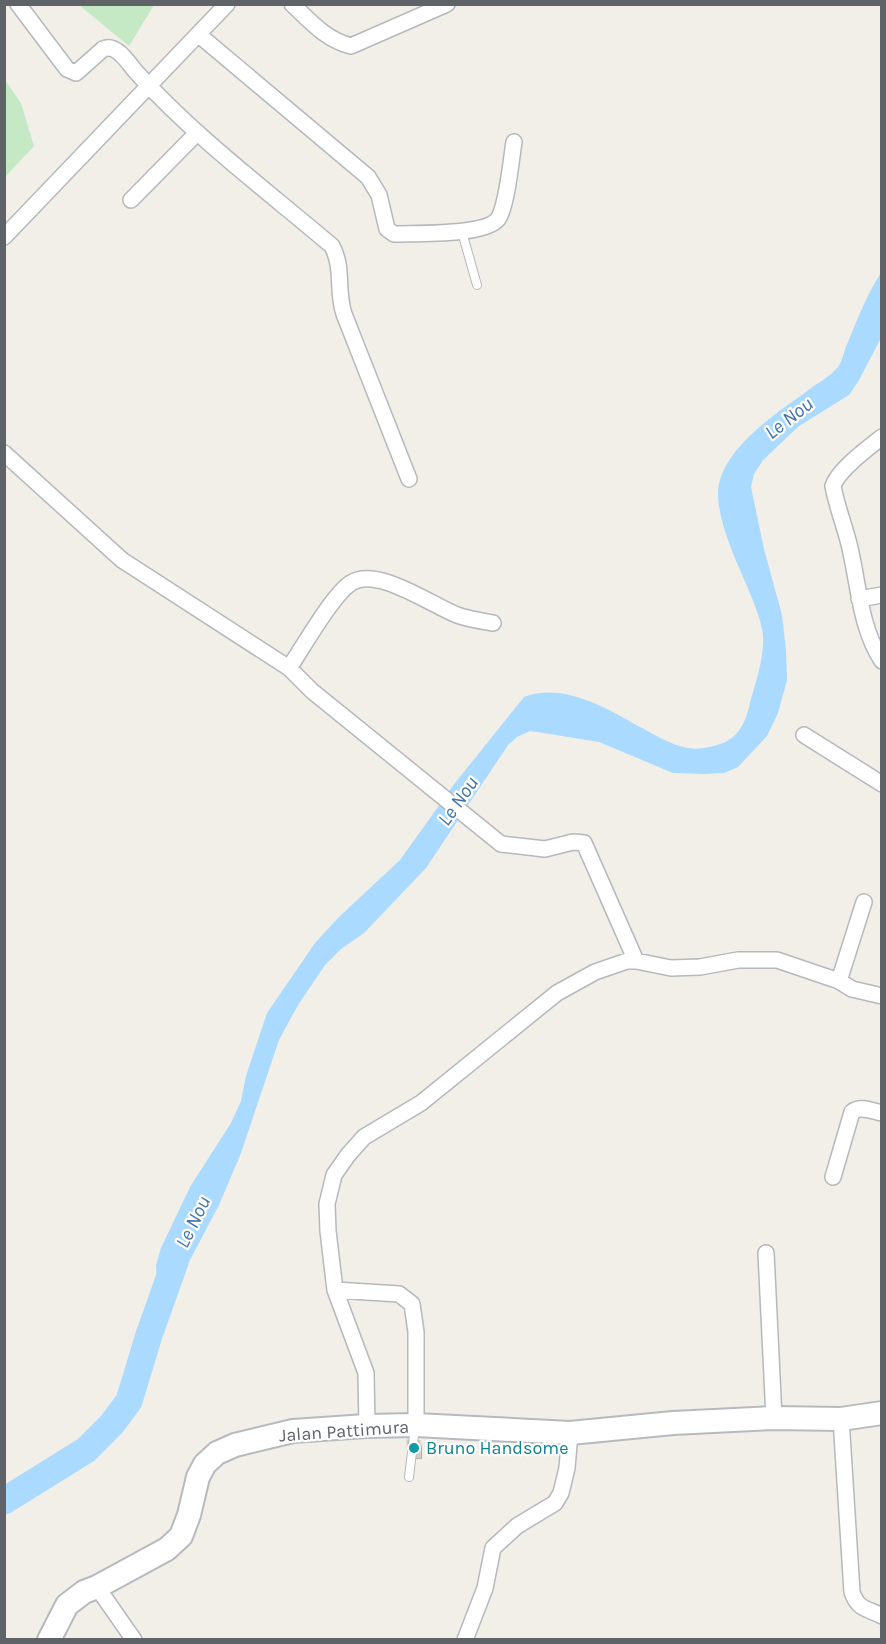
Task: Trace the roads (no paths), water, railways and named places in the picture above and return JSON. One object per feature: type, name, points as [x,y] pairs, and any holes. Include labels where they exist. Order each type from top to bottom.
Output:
[{"type":"main road","name":"Jalan Pattimura","points":[[49,1640],[67,1605],[84,1592],[167,1549],[181,1536],[189,1515],[198,1477],[205,1464],[217,1452],[235,1445],[293,1431],[367,1426],[416,1425],[570,1432],[673,1423],[774,1418],[841,1419],[882,1413]]},
{"type":"street","points":[[18,4],[72,73],[81,70],[102,49],[112,47],[117,50],[150,87],[197,133],[332,246],[340,268],[339,300],[409,479]]},
{"type":"street","points":[[4,237],[227,4]]},
{"type":"street","points":[[292,4],[320,31],[337,42],[351,46],[447,4]]},
{"type":"street","points":[[199,35],[368,177],[379,195],[387,230],[394,234],[462,232],[488,226],[497,220],[506,194],[514,142]]},
{"type":"street","points":[[131,200],[197,133]]},
{"type":"street","points":[[882,437],[849,466],[836,479],[833,486],[851,551],[859,599],[872,643],[882,661]]},
{"type":"street","points":[[4,453],[122,560],[289,669],[312,691],[501,844],[545,849],[573,842],[584,843],[636,961]]},
{"type":"street","points":[[289,669],[340,592],[352,582],[370,578],[389,583],[458,615],[493,623]]},
{"type":"street","points":[[859,599],[882,595]]},
{"type":"street","points":[[804,735],[882,784]]},
{"type":"street","points":[[840,981],[864,902]]},
{"type":"street","points":[[367,1426],[366,1373],[335,1290],[327,1204],[334,1175],[364,1137],[421,1103],[557,993],[595,972],[627,961],[681,968],[738,960],[777,960],[840,981],[852,988],[882,996]]},
{"type":"street","points":[[833,1177],[852,1112],[861,1108],[882,1113]]},
{"type":"street","points":[[766,1253],[774,1418]]},
{"type":"street","points":[[335,1290],[399,1294],[412,1304],[416,1332],[416,1425]]},
{"type":"street","points":[[841,1419],[852,1592],[855,1602],[863,1609],[882,1616]]},
{"type":"street","points":[[465,1640],[485,1588],[493,1548],[517,1526],[555,1503],[561,1493],[567,1468],[570,1432]]},
{"type":"street","points":[[97,1587],[134,1640]]},
{"type":"lane","points":[[462,232],[477,285]]},
{"type":"lane","points":[[409,1477],[416,1425]]},
{"type":"water","points":[[881,273],[881,338],[859,380],[849,395],[799,426],[763,460],[754,474],[751,487],[764,549],[782,615],[786,650],[787,680],[778,713],[767,736],[738,767],[724,773],[703,774],[673,773],[599,742],[530,731],[517,737],[508,745],[426,868],[364,933],[341,949],[325,965],[298,1005],[279,1040],[241,1153],[219,1205],[181,1277],[171,1291],[162,1297],[157,1282],[156,1265],[161,1248],[190,1187],[231,1123],[241,1101],[246,1076],[267,1013],[315,943],[339,917],[400,860],[455,783],[524,697],[538,693],[553,693],[583,699],[612,711],[668,742],[688,748],[706,748],[723,743],[735,735],[743,725],[759,671],[763,636],[758,614],[722,521],[718,495],[720,479],[737,449],[750,436],[838,367],[863,306]]},
{"type":"waterway","name":"Le Nou","points":[[4,1501],[86,1450],[112,1424],[129,1401],[175,1262]]},
{"type":"place","name":"Bruno Handsome","points":[[414,1448]]}]
